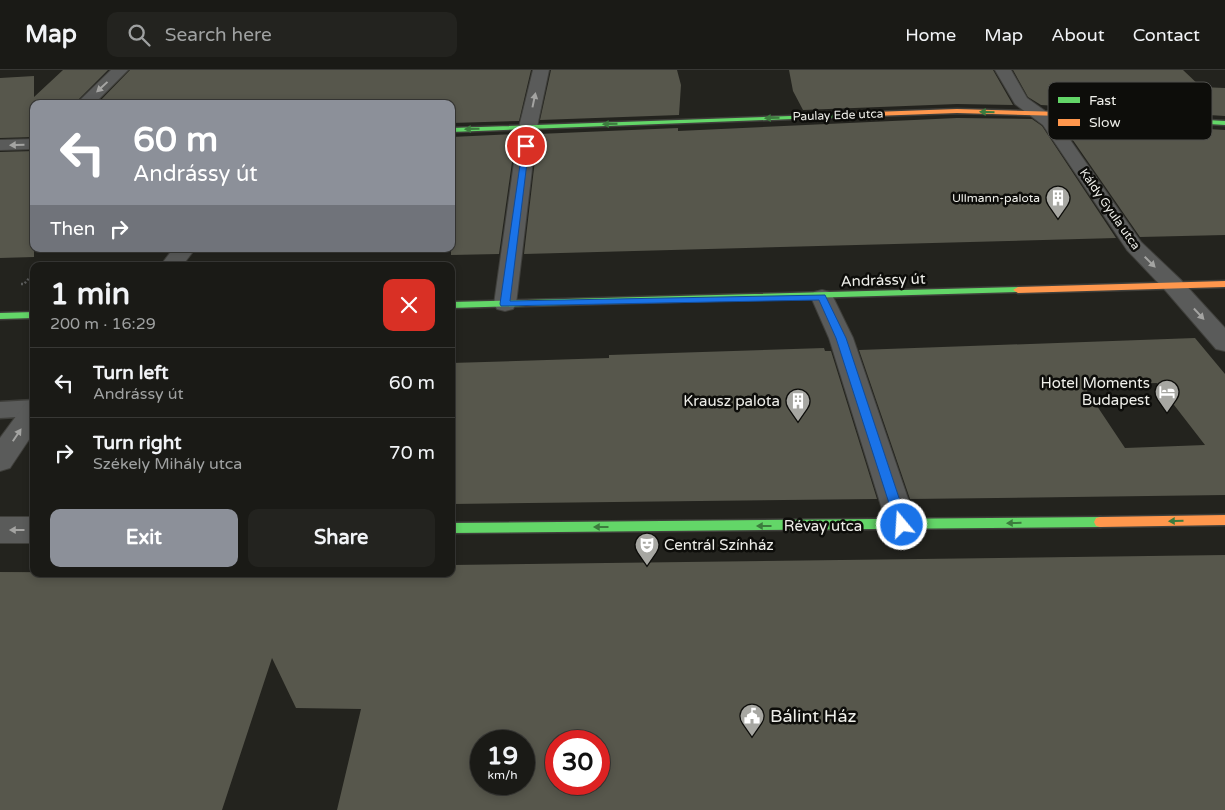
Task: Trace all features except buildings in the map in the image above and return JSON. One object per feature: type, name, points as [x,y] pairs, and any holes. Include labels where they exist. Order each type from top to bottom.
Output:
[{"type":"street","points":[[88,100],[120,70]]},
{"type":"street","points":[[504,304],[528,126],[541,70]]},
{"type":"street","name":"Káldy Gyula utca","points":[[1003,70],[1021,101],[1048,121]]},
{"type":"street","name":"Paulay Ede utca","points":[[455,130],[925,112],[1048,113]]},
{"type":"street","name":"Paulay Ede utca","points":[[1212,122],[1225,123]]},
{"type":"street","name":"Káldy Gyula utca","points":[[1061,140],[1134,246],[1173,285],[1225,343]]},
{"type":"street","points":[[0,145],[30,144]]},
{"type":"street","points":[[174,262],[182,252]]},
{"type":"street","name":"Andrássy út","points":[[455,305],[822,297],[1225,284]]},
{"type":"street","points":[[822,297],[841,338],[902,525]]},
{"type":"street","points":[[0,316],[30,315]]},
{"type":"street","points":[[0,460],[30,415]]},
{"type":"street","name":"Révay utca","points":[[455,528],[902,525],[1225,520]]},
{"type":"street","points":[[0,530],[30,530]]},
{"type":"lane","points":[[0,410],[30,409]]},
{"type":"path","points":[[24,284],[30,277]]},
{"type":"traffic: fast","points":[[455,130],[845,115]]},
{"type":"traffic: fast","points":[[1212,122],[1225,123]]},
{"type":"traffic: fast","points":[[455,305],[1018,290]]},
{"type":"traffic: fast","points":[[0,316],[30,315]]},
{"type":"traffic: fast","points":[[455,528],[1100,522]]},
{"type":"traffic: slow","points":[[845,115],[957,111],[1048,114]]},
{"type":"traffic: slow","points":[[1018,290],[1225,284]]},
{"type":"traffic: slow","points":[[1100,522],[1225,520]]},
{"type":"place","name":"Ullmann-palota","points":[[1058,219]]},
{"type":"place","name":"Hotel Moments Budapest","points":[[1167,413]]},
{"type":"place","name":"Krausz palota","points":[[798,422]]},
{"type":"place","name":"Centrál Színház","points":[[647,566]]},
{"type":"place","name":"Bálint Ház","points":[[752,737]]},
{"type":"route","points":[[526,146],[504,304],[822,297],[841,338],[902,525]]}]
